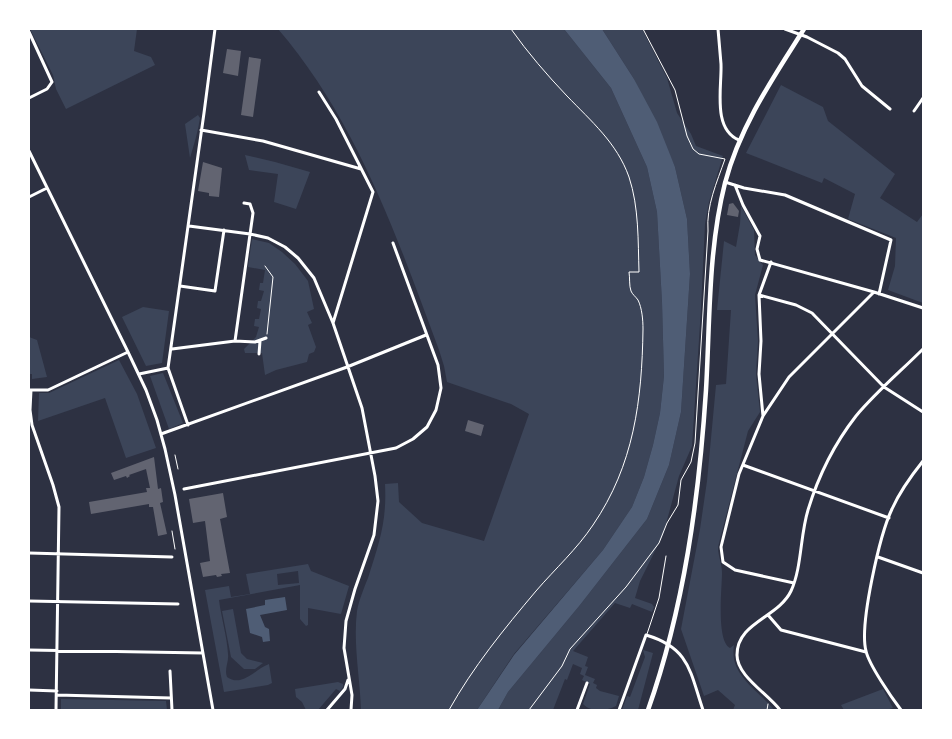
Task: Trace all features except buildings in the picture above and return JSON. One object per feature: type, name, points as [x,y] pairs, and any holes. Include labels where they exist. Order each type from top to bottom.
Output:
[{"type":"main road","points":[[648,710],[668,644],[686,563],[700,472],[715,239],[726,182],[739,140],[765,91],[804,29]]},
{"type":"street","points":[[188,425],[168,368],[215,29]]},
{"type":"street","points":[[718,29],[721,65],[721,113],[729,135],[739,140]]},
{"type":"street","points":[[785,29],[828,46],[840,54],[845,58],[862,86],[890,109]]},
{"type":"street","points":[[29,32],[52,82],[47,89],[29,98]]},
{"type":"street","points":[[319,92],[336,119],[373,192],[333,323]]},
{"type":"street","points":[[914,111],[923,98]]},
{"type":"street","points":[[201,130],[263,141],[362,169]]},
{"type":"street","points":[[29,151],[139,374],[162,434],[175,495],[212,710]]},
{"type":"street","points":[[726,182],[785,195],[891,240],[880,294]]},
{"type":"street","points":[[734,185],[760,236],[757,249],[760,260],[874,292],[923,308]]},
{"type":"street","points":[[29,197],[48,188]]},
{"type":"street","points":[[236,341],[252,207],[250,204],[244,203]]},
{"type":"street","points":[[189,226],[250,234],[277,242],[298,258],[314,278],[333,323],[362,408],[377,492],[377,518],[374,535],[354,589],[346,621],[344,648],[352,695],[351,710]]},
{"type":"street","points":[[180,286],[215,291],[224,230]]},
{"type":"street","points":[[184,489],[396,448],[413,439],[427,427],[434,415],[441,388],[438,365],[393,243]]},
{"type":"street","points":[[763,416],[759,374],[761,341],[759,295],[771,262]]},
{"type":"street","points":[[794,583],[735,570],[722,562],[721,546],[743,465],[763,416],[790,377],[874,292]]},
{"type":"street","points":[[759,295],[805,309],[812,313],[884,387],[923,412]]},
{"type":"street","points":[[162,434],[347,367],[426,335]]},
{"type":"street","points":[[172,349],[236,341],[260,341],[266,338]]},
{"type":"street","points":[[259,354],[260,341]]},
{"type":"street","points":[[780,710],[767,695],[744,675],[739,667],[737,658],[739,642],[747,629],[768,615],[787,598],[794,583],[803,528],[814,491],[834,450],[855,417],[923,350]]},
{"type":"street","points":[[56,710],[59,507],[32,425],[30,390],[48,390],[128,352]]},
{"type":"street","points":[[139,374],[168,368]]},
{"type":"street","points":[[901,710],[866,652],[864,638],[865,621],[878,557],[889,518],[900,494],[923,461]]},
{"type":"street","points":[[743,465],[889,518]]},
{"type":"street","points":[[29,554],[172,556]]},
{"type":"street","points":[[878,557],[923,573]]},
{"type":"street","points":[[29,601],[178,604]]},
{"type":"street","points":[[768,615],[781,630],[866,652]]},
{"type":"street","points":[[619,710],[646,635],[668,644],[681,654],[703,710]]},
{"type":"street","points":[[29,650],[203,653]]},
{"type":"street","points":[[170,671],[172,710]]},
{"type":"street","points":[[327,710],[345,689],[348,679]]},
{"type":"street","points":[[582,710],[577,709],[587,683]]},
{"type":"street","points":[[29,690],[171,698]]},
{"type":"lane","points":[[646,635],[659,598],[666,556]]},
{"type":"path","points":[[449,710],[466,681],[495,640],[594,524],[620,474],[632,440],[638,409],[643,327],[640,306],[630,290],[629,272],[639,272],[635,210],[629,178],[617,153],[606,137],[537,62],[511,29]]},
{"type":"path","points":[[529,710],[562,666],[570,649],[626,587],[659,543],[667,523],[678,505],[681,480],[691,462],[695,444],[708,231],[707,220],[711,200],[725,159],[699,154],[693,149],[687,136],[674,90],[643,29]]},
{"type":"path","points":[[265,266],[273,277],[266,338]]},
{"type":"path","points":[[175,455],[178,469]]},
{"type":"path","points":[[172,531],[175,549]]},
{"type":"shaded area","points":[[30,29],[137,29],[134,51],[151,57],[155,65],[66,109],[56,89],[53,75]]},
{"type":"shaded area","points":[[278,29],[564,29],[611,88],[647,167],[657,212],[664,376],[660,413],[644,477],[632,507],[603,550],[514,654],[477,710],[361,710],[356,648],[357,611],[376,554],[381,532],[385,510],[385,484],[398,483],[399,502],[422,523],[484,541],[529,414],[511,404],[447,382],[439,350],[407,265],[353,141],[331,102],[306,65]]},
{"type":"shaded area","points":[[564,29],[602,29],[634,79],[657,122],[675,167],[687,219],[690,274],[681,412],[669,465],[647,519],[580,605],[508,692],[498,710],[477,710],[514,655],[603,550],[632,507],[644,477],[660,413],[664,376],[662,302],[657,212],[647,167],[611,88]]},
{"type":"shaded area","points":[[602,29],[642,29],[667,78],[677,113],[691,134],[696,146],[723,156],[709,202],[705,224],[692,446],[679,476],[663,535],[640,581],[635,598],[652,604],[654,607],[652,612],[632,604],[630,608],[615,603],[573,651],[588,657],[585,666],[588,667],[585,675],[595,679],[593,683],[597,685],[596,688],[600,691],[619,696],[616,706],[595,710],[583,704],[590,684],[582,680],[584,676],[580,674],[582,668],[573,664],[553,710],[498,710],[508,692],[580,605],[647,519],[669,465],[681,412],[690,274],[687,219],[675,167],[634,79]]},
{"type":"shaded area","points":[[781,85],[823,107],[828,121],[895,174],[880,198],[917,222],[923,214],[923,303],[888,290],[895,266],[896,238],[848,219],[855,194],[824,178],[822,183],[746,153]]},
{"type":"shaded area","points":[[198,115],[200,118],[190,158],[185,124]]},
{"type":"shaded area","points":[[245,155],[310,172],[296,209],[274,202],[278,174],[249,170]]},
{"type":"shaded area","points":[[741,206],[754,230],[755,255],[763,265],[755,295],[758,341],[756,374],[760,412],[748,431],[718,547],[722,573],[721,625],[726,643],[730,648],[734,645],[734,656],[740,674],[774,710],[733,710],[735,705],[718,690],[704,696],[681,629],[707,481],[716,385],[726,384],[731,310],[717,310],[724,241],[736,247]]},
{"type":"shaded area","points":[[252,239],[269,243],[295,264],[308,281],[314,309],[307,312],[312,323],[308,325],[316,347],[314,352],[309,354],[307,362],[276,370],[265,375],[262,353],[245,353],[244,349],[256,337],[259,327],[254,326],[255,319],[259,319],[261,309],[257,308],[258,301],[261,301],[264,291],[259,290],[260,283],[263,283],[265,270],[248,267]]},
{"type":"shaded area","points":[[143,307],[169,311],[162,363],[146,366],[122,317]]},
{"type":"shaded area","points":[[29,337],[37,340],[47,377],[32,379],[32,374],[29,374]]},
{"type":"shaded area","points":[[119,360],[137,394],[156,448],[126,458],[105,398],[38,421],[39,393],[49,393]]},
{"type":"shaded area","points":[[163,373],[183,423],[169,429],[150,376]]},
{"type":"shaded area","points":[[308,564],[311,571],[349,586],[341,614],[308,608],[308,625],[306,626],[300,619],[300,585],[219,600],[227,647],[227,677],[233,680],[243,679],[269,664],[272,683],[224,692],[205,590],[229,586],[231,597],[250,594],[246,574]],"holes":[[[298,571],[299,583],[278,585],[277,574]]]},
{"type":"shaded area","points":[[285,597],[287,610],[260,615],[265,627],[269,629],[270,641],[263,642],[262,637],[250,633],[246,609],[265,605],[265,600]]},
{"type":"shaded area","points":[[233,609],[241,653],[247,659],[263,663],[255,669],[244,669],[231,657],[222,611]]},
{"type":"shaded area","points":[[643,650],[653,653],[638,710],[622,710],[627,696],[630,697],[645,657]]},
{"type":"shaded area","points":[[338,682],[343,684],[343,687],[340,691],[336,689],[318,710],[306,710],[302,702],[296,697],[295,689]]},
{"type":"shaded area","points":[[883,689],[893,708],[886,710],[844,710],[841,705]]},
{"type":"shaded area","points":[[61,699],[166,701],[167,710],[61,710]]}]
